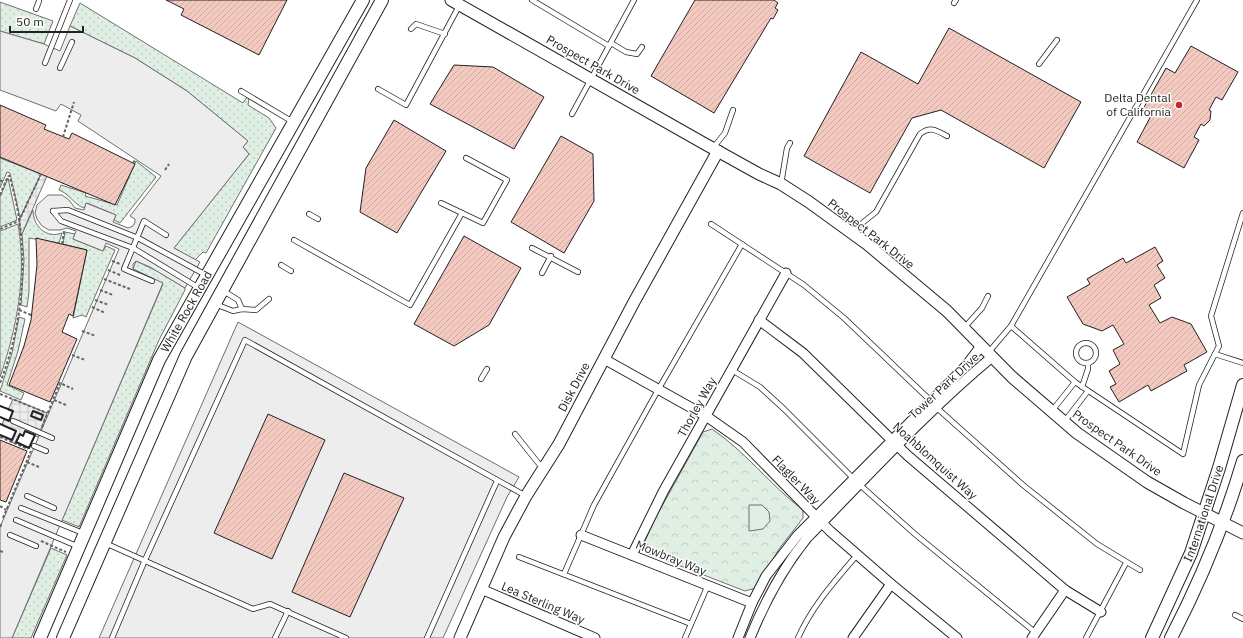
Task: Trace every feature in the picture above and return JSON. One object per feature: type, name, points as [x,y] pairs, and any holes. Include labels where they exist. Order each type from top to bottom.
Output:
[{"type":"main road","name":"White Rock Road","points":[[40,638],[74,550],[85,534],[159,360],[201,289],[363,0]]},
{"type":"main road","name":"White Rock Road","points":[[63,638],[186,356],[382,0]]},
{"type":"main road","name":"International Drive","points":[[1152,638],[1191,553],[1219,468],[1243,385]]},
{"type":"main road","name":"International Drive","points":[[1171,638],[1204,570],[1243,461]]},
{"type":"street","name":"Prospect Park Drive","points":[[456,2],[715,150],[781,184],[851,232],[947,311],[987,352],[1051,412],[1064,422],[1147,482],[1222,523],[1243,532]]},
{"type":"street","name":"Disk Drive","points":[[460,638],[504,537],[526,496],[559,444],[715,150]]},
{"type":"street","name":"Thorley Way","points":[[632,555],[663,492],[786,273]]},
{"type":"street","name":"Noahblomquist Way","points":[[759,320],[803,353],[895,443],[1065,590],[1101,612]]},
{"type":"street","name":"Tower Park Drive","points":[[895,443],[931,401],[965,366],[987,352]]},
{"type":"street","name":"Tower Park Drive","points":[[738,638],[752,603],[776,561],[815,516],[856,481],[895,443],[937,408],[987,352]]},
{"type":"street","name":"Flagler Way","points":[[604,359],[706,416],[743,442],[822,523],[890,584],[957,638]]},
{"type":"street","name":"Tower Park Drive","points":[[750,638],[762,608],[780,574],[793,555],[822,523],[856,481]]},
{"type":"street","name":"Mowbray Way","points":[[581,535],[752,603]]},
{"type":"street","points":[[853,638],[890,584]]},
{"type":"street","name":"Lea Sterling Way","points":[[481,589],[595,638]]},
{"type":"street","points":[[1034,635],[1065,590]]},
{"type":"street","points":[[568,638],[572,629]]},
{"type":"lane","points":[[45,62],[70,0]]},
{"type":"lane","points":[[532,0],[610,45],[626,52],[637,54],[642,47]]},
{"type":"lane","points":[[572,114],[634,0]]},
{"type":"lane","points":[[987,352],[1011,326],[1197,0]]},
{"type":"lane","points":[[36,9],[39,1]]},
{"type":"lane","points":[[378,89],[406,105],[445,34],[456,2]]},
{"type":"lane","points":[[411,29],[416,24],[445,34]]},
{"type":"lane","points":[[1039,64],[1056,40]]},
{"type":"lane","points":[[60,68],[72,42]]},
{"type":"lane","points":[[241,91],[294,123]]},
{"type":"lane","points":[[715,150],[725,133],[733,110]]},
{"type":"lane","points":[[851,232],[876,212],[920,134],[926,129],[935,129],[947,136]]},
{"type":"lane","points":[[781,184],[790,143]]},
{"type":"lane","points":[[441,203],[483,223],[507,180],[466,158]]},
{"type":"lane","points":[[201,289],[133,248],[62,221],[53,212],[68,210],[138,238],[208,276]]},
{"type":"lane","points":[[294,240],[410,305],[462,213]]},
{"type":"lane","points":[[1011,326],[1075,382],[1183,454],[1199,385],[1219,346],[1211,316],[1243,213]]},
{"type":"lane","points":[[309,214],[318,219]]},
{"type":"lane","points":[[152,282],[124,269],[144,221],[166,235]]},
{"type":"lane","points":[[711,224],[804,285],[844,318],[931,401]]},
{"type":"lane","points":[[564,574],[594,505],[742,244]]},
{"type":"lane","points":[[532,248],[551,256],[578,272]]},
{"type":"lane","points":[[542,273],[551,256]]},
{"type":"lane","points":[[281,265],[291,271]]},
{"type":"lane","points":[[222,290],[238,300],[242,309]]},
{"type":"lane","points":[[964,328],[982,308],[988,296]]},
{"type":"lane","points":[[214,304],[233,311],[242,309],[256,310],[269,299]]},
{"type":"lane","points":[[112,638],[144,560],[245,340],[526,496]]},
{"type":"lane","points":[[1087,343],[1094,346],[1096,354],[1093,360],[1088,363],[1079,360],[1076,353],[1079,346],[1087,343]]},
{"type":"lane","points":[[1215,354],[1243,364]]},
{"type":"lane","points":[[1082,386],[1088,370],[1088,363]]},
{"type":"lane","points":[[481,379],[486,369]]},
{"type":"lane","points":[[732,370],[760,387],[856,481],[916,535],[1034,635]]},
{"type":"lane","points":[[1051,412],[1075,382]]},
{"type":"lane","points":[[1064,422],[1088,391]]},
{"type":"lane","points":[[937,408],[1023,485],[1097,544],[1126,563],[1140,570]]},
{"type":"lane","points":[[13,421],[52,438]]},
{"type":"lane","points":[[515,434],[543,468]]},
{"type":"lane","points":[[33,448],[46,451]]},
{"type":"lane","points":[[427,638],[497,481]]},
{"type":"lane","points":[[27,496],[54,508]]},
{"type":"lane","points":[[21,508],[85,534]]},
{"type":"lane","points":[[16,520],[74,550]]},
{"type":"lane","points":[[10,535],[36,546]]},
{"type":"lane","points":[[105,543],[253,609],[270,604],[346,638]]},
{"type":"lane","points":[[798,638],[806,619],[817,603],[857,555]]},
{"type":"lane","points":[[519,557],[691,624]]},
{"type":"lane","points":[[1086,638],[1126,563]]},
{"type":"lane","points":[[685,638],[708,585]]},
{"type":"lane","points":[[275,638],[288,611]]},
{"type":"lane","points":[[1235,615],[1243,619]]},
{"type":"path","points":[[63,137],[74,102]]},
{"type":"path","points":[[165,170],[169,164]]},
{"type":"path","points":[[0,229],[19,221],[41,174]]},
{"type":"path","points":[[0,195],[9,175],[19,221],[22,270],[19,310],[10,356],[0,383]]},
{"type":"path","points":[[0,180],[5,183]]},
{"type":"path","points":[[62,244],[64,231]]},
{"type":"path","points":[[108,270],[122,275]]},
{"type":"path","points":[[104,279],[130,289]]},
{"type":"path","points":[[100,290],[113,295]]},
{"type":"path","points":[[95,300],[109,306]]},
{"type":"path","points":[[92,307],[105,313]]},
{"type":"path","points":[[19,310],[32,315]]},
{"type":"path","points":[[82,331],[96,336]]},
{"type":"path","points":[[72,355],[85,360]]},
{"type":"path","points":[[39,433],[60,383],[73,388]]},
{"type":"path","points":[[0,394],[47,413]]},
{"type":"path","points":[[54,400],[66,405]]},
{"type":"path","points":[[0,437],[33,448],[3,518]]},
{"type":"path","points":[[27,463],[39,467]]},
{"type":"path","points":[[0,506],[6,510]]},
{"type":"path","points":[[0,527],[2,523]]},
{"type":"path","points":[[34,538],[74,550]]},
{"type":"green space","points":[[0,2],[53,21],[44,44],[0,31]]},
{"type":"green space","points":[[80,3],[243,103],[247,97],[249,98],[248,105],[269,118],[276,128],[206,253],[203,252],[195,260],[174,248],[249,154],[243,147],[248,141],[187,91],[135,58],[70,26]]},
{"type":"green space","points":[[0,158],[41,174],[20,218],[10,173],[7,172],[0,188]]},
{"type":"green space","points":[[136,161],[156,177],[120,223],[114,220],[116,215],[87,203],[84,208],[59,190],[61,185],[86,193],[85,196],[117,205]]},
{"type":"green space","points":[[8,178],[17,220],[0,227],[0,197]]},
{"type":"green space","points":[[33,210],[35,221],[42,230],[51,234],[62,233],[59,243],[29,238],[29,292],[27,307],[21,305],[24,260],[22,234]]},
{"type":"green space","points":[[18,224],[21,243],[21,282],[19,301],[16,321],[0,377],[0,231]]},
{"type":"green space","points":[[65,232],[75,234],[73,239],[103,251],[106,246],[115,250],[86,317],[82,315],[73,318],[87,250],[63,244]]},
{"type":"green space","points":[[136,261],[157,271],[185,288],[185,290],[159,340],[79,527],[62,520],[163,284],[133,269]]},
{"type":"green space","points":[[19,317],[25,319],[18,351],[7,385],[24,393],[21,400],[0,391],[12,353]]},
{"type":"green space","points":[[712,429],[736,448],[803,510],[803,518],[779,549],[756,588],[745,591],[647,553],[644,543],[656,517],[703,432]]},
{"type":"green space","points":[[749,505],[762,505],[769,512],[770,521],[763,529],[749,531]]},
{"type":"green space","points":[[51,548],[67,555],[31,638],[12,638]]},
{"type":"shaded area","points":[[70,26],[135,58],[187,91],[248,141],[243,147],[249,154],[174,248],[200,262],[185,288],[150,267],[136,261],[133,264],[133,269],[163,283],[12,638],[0,638],[0,527],[119,249],[106,243],[103,251],[73,239],[76,231],[67,228],[60,230],[49,230],[42,226],[37,219],[35,213],[37,205],[48,195],[62,195],[69,200],[75,208],[84,210],[86,203],[116,215],[113,222],[128,228],[133,226],[135,222],[135,219],[130,216],[161,176],[78,121],[81,115],[61,104],[56,111],[0,90],[0,31],[44,44],[60,51]]},
{"type":"shaded area","points":[[41,174],[47,176],[21,236],[19,221]]},
{"type":"shaded area","points":[[238,322],[519,477],[507,497],[443,638],[99,638]]},
{"type":"shaded area","points":[[13,399],[47,413],[38,437],[25,431],[23,436],[20,435],[16,444],[12,442],[16,431],[2,425],[4,419],[9,420],[13,412],[8,410]]},
{"type":"building","points":[[166,0],[287,0],[259,55],[181,15],[184,9]]},
{"type":"building","points":[[695,0],[774,0],[778,3],[775,8],[778,10],[773,19],[771,18],[714,113],[651,76]]},
{"type":"building","points":[[949,28],[1081,102],[1044,168],[941,110],[912,118],[870,193],[804,156],[861,52],[918,84]]},
{"type":"building","name":"Delta Dental of California","points":[[1191,46],[1238,72],[1222,100],[1216,97],[1209,110],[1211,111],[1210,120],[1204,126],[1201,124],[1194,137],[1199,140],[1184,168],[1137,142],[1152,114],[1143,109],[1166,68],[1175,73]]},
{"type":"building","points":[[454,65],[493,67],[544,97],[514,149],[430,104]]},
{"type":"building","points":[[0,105],[46,125],[44,129],[69,139],[72,133],[135,164],[115,205],[0,157]]},
{"type":"building","points":[[394,120],[446,151],[397,233],[360,212],[366,168]]},
{"type":"building","points":[[561,136],[593,154],[594,201],[564,253],[511,222]]},
{"type":"building","points":[[464,236],[521,268],[489,325],[454,346],[414,324]]},
{"type":"building","points":[[36,238],[87,250],[73,316],[69,314],[62,332],[77,339],[50,402],[9,385],[24,346],[31,320],[37,265]]},
{"type":"building","points":[[1155,247],[1163,261],[1157,265],[1165,278],[1154,285],[1161,298],[1149,305],[1160,323],[1172,317],[1191,324],[1207,352],[1184,365],[1187,371],[1151,391],[1148,385],[1119,402],[1110,387],[1116,384],[1109,371],[1120,364],[1113,350],[1124,344],[1113,325],[1102,331],[1083,324],[1067,297],[1090,284],[1087,279],[1123,258],[1126,263]]},
{"type":"building","points":[[268,414],[325,440],[272,559],[214,533]]},
{"type":"building","points":[[0,440],[27,451],[6,502],[0,500]]},
{"type":"building","points":[[344,473],[404,498],[350,617],[292,592]]},
{"type":"wall","points":[[0,406],[13,411],[9,421],[0,417]]},
{"type":"wall","points":[[33,411],[43,415],[41,420],[31,416],[33,411]]},
{"type":"wall","points":[[0,424],[16,431],[12,440],[0,435]]},
{"type":"wall","points":[[25,431],[35,435],[29,448],[16,442],[20,434],[23,436],[25,431]]},
{"type":"place","name":"Delta Dental of California","points":[[1179,105]]}]
